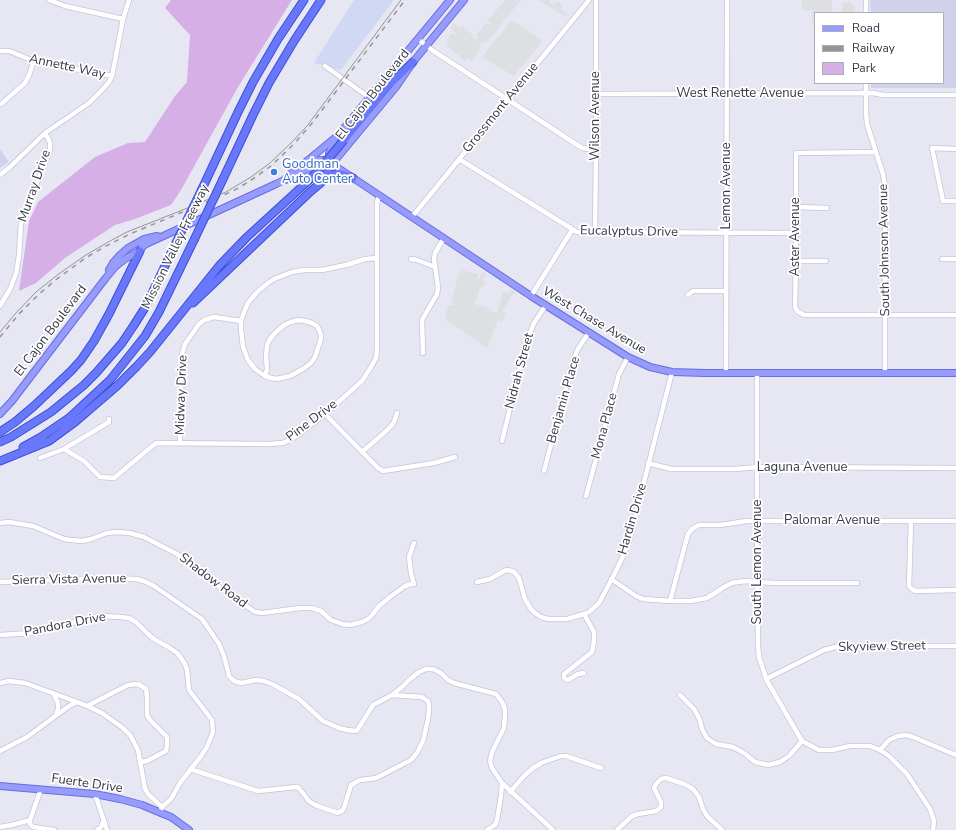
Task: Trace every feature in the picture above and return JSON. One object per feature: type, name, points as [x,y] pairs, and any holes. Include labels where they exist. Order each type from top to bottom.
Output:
[{"type":"highway","name":"Mission Valley Freeway","points":[[0,442],[11,437],[51,412],[84,385],[122,343],[146,306],[239,110],[259,72],[304,0]]},
{"type":"highway","name":"Mission Valley Freeway","points":[[0,460],[41,437],[69,418],[110,380],[144,336],[159,312],[269,83],[321,0]]},
{"type":"highway","points":[[0,460],[48,441],[75,422],[137,366],[223,261],[318,171],[388,86],[413,62]]},
{"type":"highway","points":[[310,192],[332,164]]},
{"type":"highway","points":[[180,314],[197,300],[310,192],[330,175],[342,174],[353,178]]},
{"type":"highway","points":[[0,432],[34,406],[81,360],[94,341],[109,314],[140,251]]},
{"type":"main road","name":"El Cajon Boulevard","points":[[0,414],[12,401],[115,267],[125,259],[140,251],[146,244],[284,180],[336,137],[450,0]]},
{"type":"main road","name":"El Cajon Boulevard","points":[[284,180],[292,179],[312,167],[332,164],[396,87],[413,62],[464,0]]},
{"type":"main road","points":[[332,164],[329,154],[336,137]]},
{"type":"main road","points":[[307,161],[323,160],[332,164]]},
{"type":"main road","name":"West Chase Avenue","points":[[332,164],[531,296],[628,357],[650,367],[672,372],[956,373]]},
{"type":"main road","name":"El Cajon Boulevard","points":[[105,279],[113,263],[128,248],[144,238],[163,236]]},
{"type":"main road","name":"Fuerte Drive","points":[[0,786],[95,794],[132,802],[162,810],[189,830]]},
{"type":"street","points":[[49,0],[65,6],[123,19]]},
{"type":"street","name":"Murray Drive","points":[[0,306],[10,289],[16,274],[19,256],[21,223],[50,150],[50,142],[45,133],[89,103],[109,82],[112,76],[123,19],[129,0]]},
{"type":"street","name":"Grossmont Avenue","points":[[412,217],[589,0]]},
{"type":"street","name":"Wilson Avenue","points":[[595,233],[596,0]]},
{"type":"street","name":"Lemon Avenue","points":[[726,372],[727,0]]},
{"type":"street","points":[[866,0],[866,12]]},
{"type":"street","points":[[418,39],[582,148],[596,150]]},
{"type":"street","name":"Annette Way","points":[[0,51],[9,52],[34,61],[112,76]]},
{"type":"street","points":[[1,104],[25,83],[34,61]]},
{"type":"street","points":[[325,66],[370,98]]},
{"type":"street","name":"South Johnson Avenue","points":[[866,84],[867,124],[883,174],[885,186],[885,372]]},
{"type":"street","name":"West Renette Avenue","points":[[596,94],[956,95]]},
{"type":"street","points":[[0,175],[45,133]]},
{"type":"street","points":[[956,149],[932,148],[943,201],[956,202]]},
{"type":"street","name":"Aster Avenue","points":[[876,152],[796,153],[795,307],[797,311],[804,315],[886,315]]},
{"type":"street","name":"Eucalyptus Drive","points":[[459,159],[577,232],[796,233]]},
{"type":"street","name":"Pine Drive","points":[[64,449],[84,461],[100,477],[114,478],[156,443],[283,443],[295,437],[325,414],[362,381],[372,367],[376,358],[377,203],[379,195]]},
{"type":"street","points":[[796,207],[827,208]]},
{"type":"street","points":[[531,296],[572,230]]},
{"type":"street","points":[[423,353],[422,320],[437,294],[438,287],[434,259],[435,252],[444,238]]},
{"type":"street","points":[[265,376],[267,369],[267,345],[275,333],[284,325],[294,321],[305,321],[312,323],[320,332],[321,337],[315,357],[311,363],[299,372],[277,379],[265,376],[255,369],[248,360],[243,347],[241,321],[248,303],[262,287],[280,276],[298,271],[322,270],[366,259],[377,258]]},
{"type":"street","points":[[411,259],[435,267]]},
{"type":"street","points":[[942,259],[956,259]]},
{"type":"street","points":[[796,261],[826,261]]},
{"type":"street","points":[[688,295],[693,291],[726,291]]},
{"type":"street","name":"Nidrah Street","points":[[502,441],[526,342],[534,323],[546,305]]},
{"type":"street","points":[[886,315],[956,315]]},
{"type":"street","name":"Midway Drive","points":[[180,443],[182,354],[185,344],[198,324],[204,320],[214,317],[241,321]]},
{"type":"street","name":"Benjamin Place","points":[[544,471],[573,361],[589,332]]},
{"type":"street","name":"Mona Place","points":[[586,496],[619,374],[628,357]]},
{"type":"street","name":"Hardin Drive","points":[[476,582],[490,579],[504,571],[508,570],[514,572],[519,578],[525,599],[531,609],[548,620],[567,619],[584,614],[589,612],[599,602],[623,556],[629,541],[672,372]]},
{"type":"street","name":"South Lemon Avenue","points":[[758,372],[757,582],[759,657],[766,679],[802,741]]},
{"type":"street","points":[[362,452],[394,422],[397,413]]},
{"type":"street","points":[[325,414],[378,468],[383,471],[434,463],[455,457]]},
{"type":"street","points":[[40,458],[64,449],[110,422],[109,419]]},
{"type":"street","name":"Laguna Avenue","points":[[648,463],[671,469],[735,469],[758,467],[956,468]]},
{"type":"street","name":"Palomar Avenue","points":[[670,601],[688,534],[699,524],[720,525],[757,520],[956,521]]},
{"type":"street","points":[[910,521],[909,586],[916,591],[956,590]]},
{"type":"street","name":"Shadow Road","points":[[0,523],[9,522],[33,526],[64,539],[71,540],[82,541],[107,533],[116,532],[130,533],[144,537],[177,554],[212,582],[255,612],[312,608],[321,611],[337,623],[350,625],[368,619],[379,606],[390,597],[405,586],[414,584],[409,557],[414,543]]},
{"type":"street","name":"Sierra Vista Avenue","points":[[0,582],[108,578],[136,579],[144,581],[154,586],[202,619],[219,644],[229,676],[234,681],[241,684],[256,680],[272,684],[299,699],[323,721],[340,728],[356,731],[372,705],[392,695],[419,672],[426,669],[433,669],[454,683],[496,694],[502,702],[505,715],[504,728],[492,752],[490,761],[492,768],[510,792],[553,830]]},
{"type":"street","points":[[611,579],[642,599],[670,601],[691,601],[707,598],[732,583],[745,581],[857,583]]},
{"type":"street","points":[[584,614],[594,632],[592,652],[564,674],[564,677],[568,680],[578,674],[584,673]]},
{"type":"street","name":"Pandora Drive","points":[[0,635],[32,633],[101,616],[129,618],[136,622],[154,639],[170,648],[181,658],[187,670],[189,690],[212,720],[213,732],[202,756],[190,769],[171,799],[162,810]]},
{"type":"street","name":"Skyview Street","points":[[766,679],[824,650],[839,646],[956,646]]},
{"type":"street","points":[[0,684],[8,681],[25,683],[87,706],[102,713],[119,725],[127,732],[135,744],[145,789],[162,810]]},
{"type":"street","points":[[87,706],[128,684],[138,684],[146,689],[147,715],[167,737],[167,745],[166,751],[147,761],[140,762]]},
{"type":"street","points":[[53,693],[58,703],[56,716]]},
{"type":"street","points":[[190,769],[258,791],[296,787],[299,788],[309,801],[315,805],[338,813],[341,812],[344,808],[351,785],[360,780],[376,778],[411,760],[417,753],[423,741],[430,707],[428,701],[422,697],[392,695]]},
{"type":"street","points":[[680,695],[694,708],[707,738],[716,744],[733,747],[744,753],[755,762],[768,765],[780,762],[789,756],[802,741],[819,750],[832,750],[850,746],[870,746],[880,750],[889,756],[907,774],[930,809],[934,821],[933,830]]},
{"type":"street","points":[[0,751],[27,737],[77,702]]},
{"type":"street","points":[[880,750],[891,739],[906,735],[956,755]]},
{"type":"street","points":[[510,792],[533,768],[541,763],[561,756],[566,756],[601,768]]},
{"type":"street","points":[[617,830],[632,816],[656,811],[660,807],[660,802],[654,788],[661,779],[666,778],[684,784],[693,789],[699,797],[707,816],[722,830]]},
{"type":"street","points":[[487,830],[495,825],[497,820],[502,783]]},
{"type":"street","points":[[41,789],[30,824],[33,827],[54,830]]},
{"type":"street","points":[[95,794],[107,830]]},
{"type":"street","points":[[0,827],[30,820]]},
{"type":"street","points":[[97,830],[101,828],[104,820]]},
{"type":"shaded area","points":[[354,0],[394,0],[341,70],[314,63]]},
{"type":"shaded area","points":[[505,0],[521,0],[486,43],[483,41],[478,48],[480,49],[471,61],[468,58],[465,61],[459,56],[461,53],[458,55],[447,46],[449,43],[446,41],[452,33],[455,35],[456,34],[450,28],[454,23],[460,28],[462,26],[474,36],[473,39],[478,38],[476,35],[486,23],[489,25],[491,23],[488,20]]},
{"type":"shaded area","points":[[540,0],[550,0],[549,2],[554,5],[557,1],[563,5],[561,9],[568,14],[566,17]]},
{"type":"shaded area","points":[[802,0],[832,0],[832,12],[814,12],[814,25],[812,25],[812,10],[802,10]]},
{"type":"shaded area","points":[[870,0],[956,0],[956,88],[871,88],[871,84],[944,84],[944,12],[871,12]]},
{"type":"shaded area","points":[[842,2],[851,2],[851,4],[855,6],[855,12],[842,12]]},
{"type":"shaded area","points":[[512,20],[543,41],[514,76],[482,57]]},
{"type":"shaded area","points":[[0,149],[9,162],[0,168]]},
{"type":"shaded area","points":[[462,270],[477,274],[478,280],[482,272],[486,274],[482,280],[485,281],[484,287],[480,287],[475,304],[489,308],[488,310],[497,313],[503,292],[509,292],[511,289],[516,292],[512,295],[502,311],[506,313],[502,322],[498,320],[487,348],[445,319],[448,305],[453,306],[454,303],[451,302],[459,273],[461,273]]},
{"type":"green space","points":[[171,0],[292,0],[238,87],[181,190],[171,205],[115,225],[65,258],[36,283],[19,291],[29,221],[38,202],[95,157],[128,143],[145,142],[175,96],[187,82],[190,35],[165,8]]},
{"type":"tram line","points":[[0,332],[36,292],[86,255],[127,232],[226,192],[251,177],[270,163],[307,126],[401,0]]},
{"type":"railway","points":[[0,337],[19,314],[39,294],[84,259],[130,234],[233,191],[271,166],[294,144],[313,122],[405,0]]},
{"type":"place","name":"Goodman Auto Center","points":[[274,172]]}]
